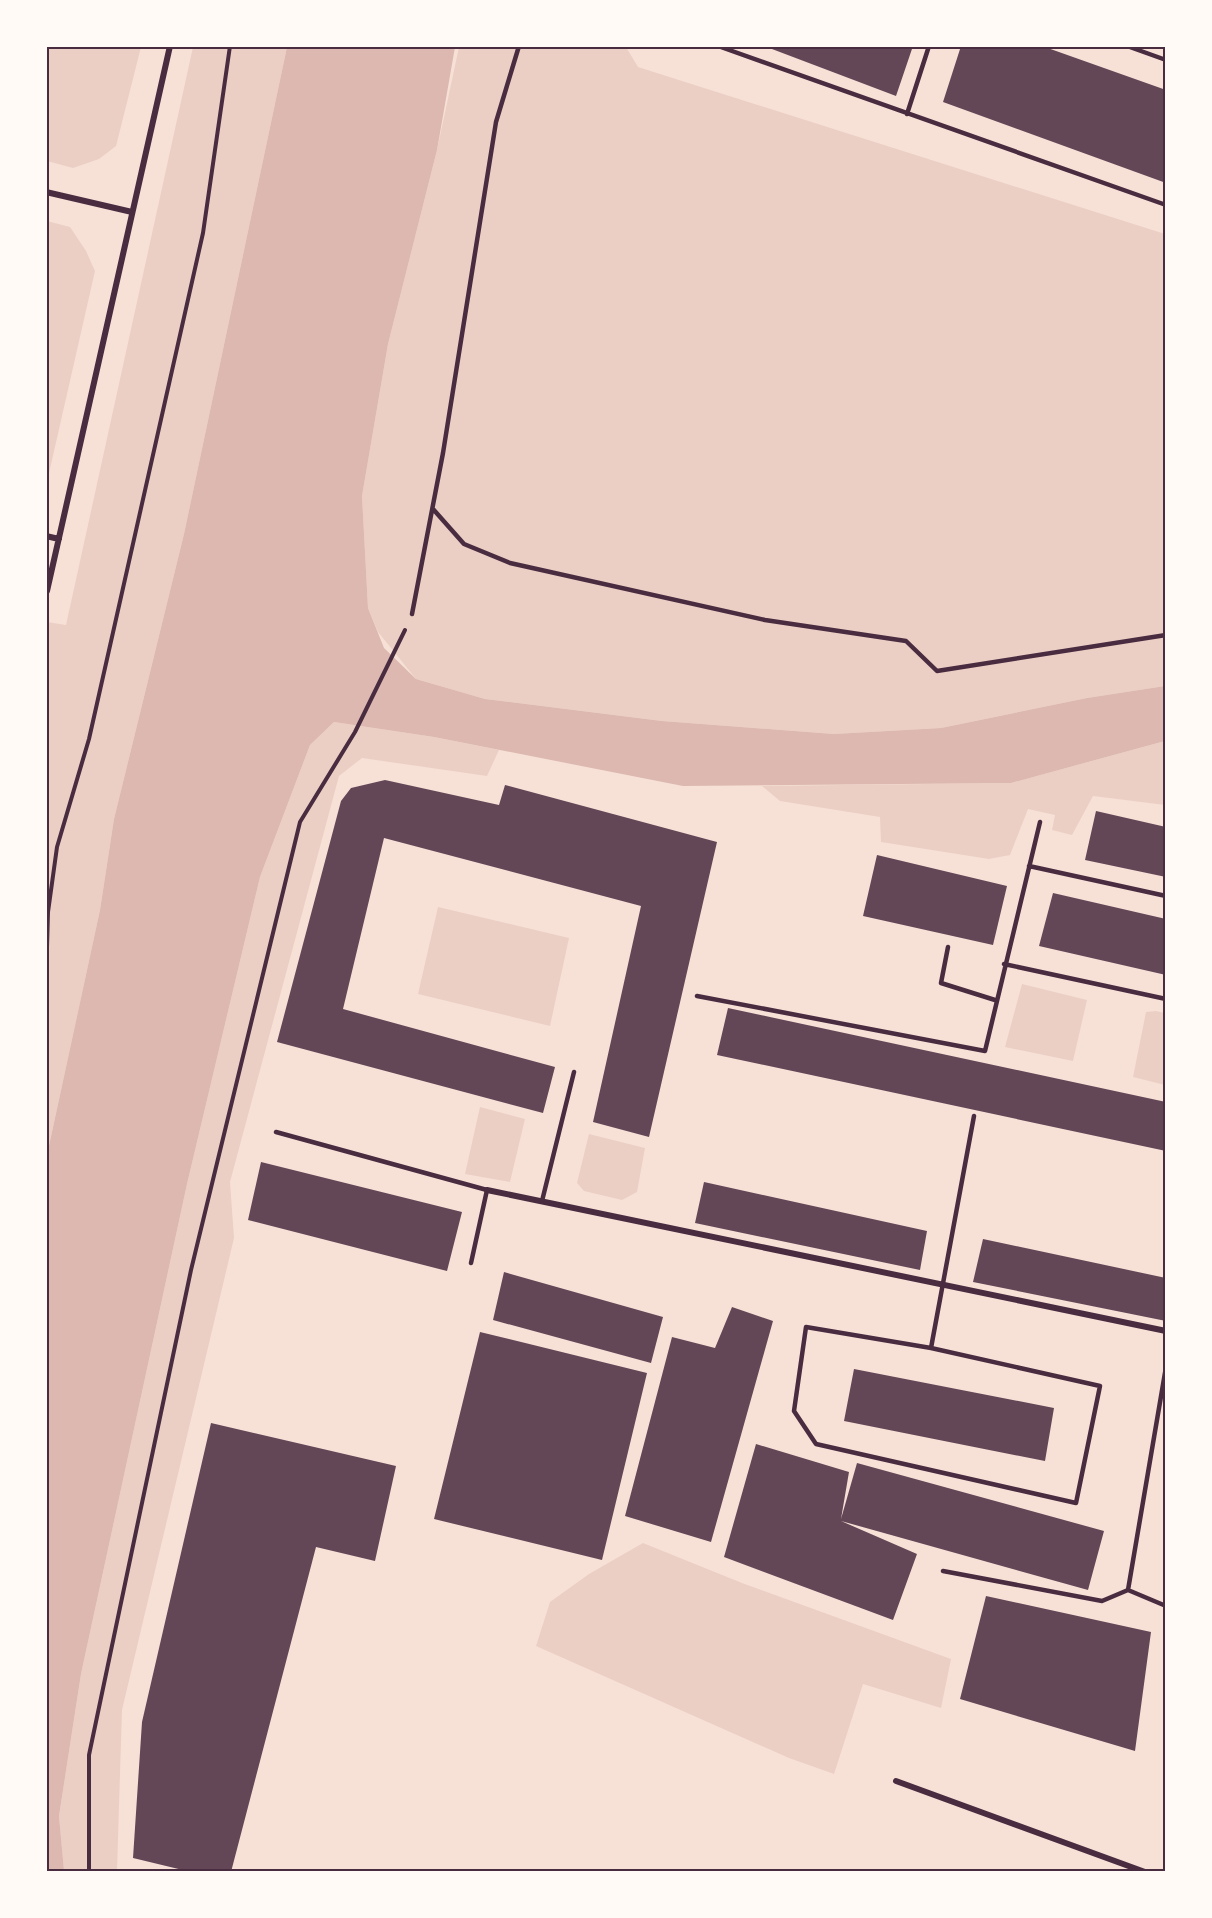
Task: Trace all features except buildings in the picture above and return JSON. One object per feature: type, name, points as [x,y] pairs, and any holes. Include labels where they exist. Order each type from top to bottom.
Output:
[{"type":"street","points":[[47,591],[170,46]]},
{"type":"street","points":[[46,192],[132,212]]},
{"type":"street","points":[[46,536],[59,539]]},
{"type":"street","points":[[487,1190],[1166,1331]]},
{"type":"street","points":[[896,1781],[1145,1872]]},
{"type":"lane","points":[[412,614],[433,509],[496,122],[519,46]]},
{"type":"lane","points":[[718,46],[1166,204]]},
{"type":"lane","points":[[907,114],[930,46]]},
{"type":"lane","points":[[1127,46],[1166,60]]},
{"type":"lane","points":[[433,509],[464,544],[510,563],[765,620],[906,641],[937,671],[1166,635]]},
{"type":"lane","points":[[697,996],[985,1050],[995,1000],[1040,822]]},
{"type":"lane","points":[[1029,866],[1166,896]]},
{"type":"lane","points":[[948,947],[941,983],[995,1000]]},
{"type":"lane","points":[[1004,964],[1166,999]]},
{"type":"lane","points":[[542,1201],[574,1072]]},
{"type":"lane","points":[[931,1348],[974,1116]]},
{"type":"lane","points":[[276,1132],[487,1190],[471,1263]]},
{"type":"lane","points":[[806,1327],[931,1348],[1101,1386],[1076,1503],[816,1444],[794,1411],[806,1327]]},
{"type":"lane","points":[[1128,1590],[1166,1367]]},
{"type":"lane","points":[[943,1571],[1102,1601],[1128,1590],[1166,1606]]},
{"type":"path","points":[[46,982],[48,912],[57,847],[89,739],[203,233],[230,46]]},
{"type":"path","points":[[88,1872],[89,1755],[191,1270],[300,822],[355,732],[401,639]]},
{"type":"shaded area","points":[[47,46],[141,47],[116,146],[99,159],[73,168],[47,161]]},
{"type":"shaded area","points":[[193,47],[287,47],[184,534],[114,819],[100,910],[47,1155],[47,622],[66,625]]},
{"type":"shaded area","points":[[287,47],[455,47],[437,150],[388,344],[362,496],[368,608],[384,648],[416,679],[485,699],[662,721],[834,734],[941,728],[1087,698],[1165,686],[1165,741],[1011,783],[683,786],[434,737],[334,722],[310,745],[260,877],[187,1184],[81,1674],[59,1816],[64,1871],[47,1872],[47,1155],[100,910],[114,819],[184,534]]},
{"type":"shaded area","points":[[459,47],[626,47],[638,67],[1165,234],[1165,686],[1087,698],[941,728],[834,734],[662,721],[485,699],[416,679],[378,632],[368,608],[362,496],[388,344],[437,150]]},
{"type":"shaded area","points":[[47,221],[70,227],[86,251],[95,271],[47,482]]},
{"type":"shaded area","points":[[334,722],[434,737],[499,750],[487,776],[362,758],[339,776],[230,1182],[234,1238],[122,1710],[117,1871],[64,1872],[59,1816],[81,1674],[187,1184],[260,877],[310,745]]},
{"type":"shaded area","points":[[1165,741],[1165,805],[1093,796],[1072,835],[1052,830],[1055,815],[1028,809],[1010,855],[989,859],[881,842],[880,817],[780,801],[762,786],[1011,783]]},
{"type":"shaded area","points":[[438,907],[569,938],[550,1026],[418,994]]},
{"type":"shaded area","points":[[1022,984],[1087,1000],[1073,1061],[1005,1047]]},
{"type":"shaded area","points":[[1146,1012],[1165,1013],[1165,1085],[1133,1077]]},
{"type":"shaded area","points":[[480,1107],[525,1119],[510,1182],[465,1174]]},
{"type":"shaded area","points":[[589,1134],[645,1148],[637,1192],[622,1200],[584,1191],[577,1183]]},
{"type":"shaded area","points":[[643,1543],[742,1583],[951,1659],[941,1708],[863,1684],[834,1774],[789,1758],[536,1646],[550,1602],[589,1574]]}]
